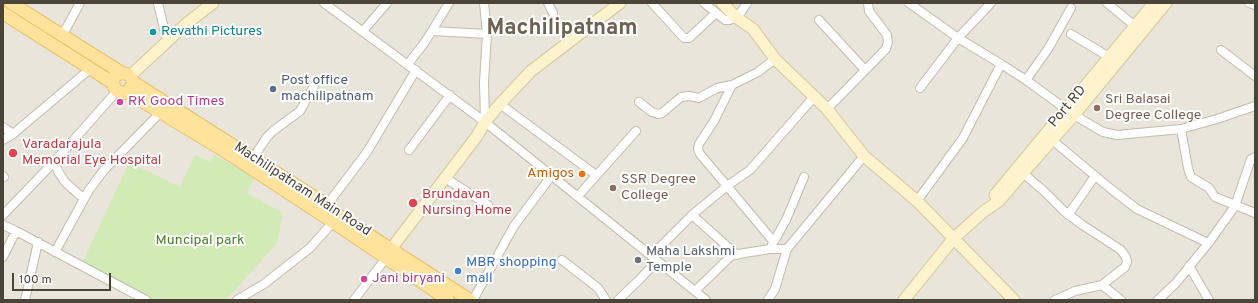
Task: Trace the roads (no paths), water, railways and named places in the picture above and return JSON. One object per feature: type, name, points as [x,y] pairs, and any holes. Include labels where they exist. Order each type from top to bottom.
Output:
[{"type":"main road","name":"Machilipatnam Main Road","points":[[11,3],[62,36],[160,113],[223,150],[332,222],[472,300]]},
{"type":"main road","name":"Machilipatnam Main Road","points":[[3,13],[90,69],[123,83],[253,158],[327,205],[448,300]]},
{"type":"street","points":[[62,36],[80,3]]},
{"type":"street","points":[[158,3],[167,40]]},
{"type":"street","points":[[3,215],[54,162],[123,83],[167,40],[213,3]]},
{"type":"street","points":[[324,3],[485,122],[706,300]]},
{"type":"street","points":[[408,64],[416,55],[449,3]]},
{"type":"street","points":[[484,3],[487,34],[484,82],[485,122]]},
{"type":"street","points":[[548,3],[553,13]]},
{"type":"street","points":[[652,3],[682,37],[687,39],[716,13]]},
{"type":"street","points":[[704,3],[725,20],[730,20],[736,17],[747,3]]},
{"type":"street","points":[[722,3],[736,17],[753,29],[775,59],[827,109],[864,156],[917,202],[1014,300]]},
{"type":"street","points":[[827,109],[886,49],[888,42],[887,35],[869,11],[868,3]]},
{"type":"street","points":[[909,3],[958,38],[1026,80],[1070,112],[1103,132],[1117,135],[1181,129],[1255,106]]},
{"type":"street","points":[[920,88],[958,38],[991,3]]},
{"type":"street","points":[[1107,3],[1135,26]]},
{"type":"street","name":"Port RD","points":[[983,212],[997,192],[1070,112],[1109,57],[1154,3]]},
{"type":"street","points":[[904,300],[954,238],[983,212],[999,201],[1052,140],[1070,112],[1166,3]]},
{"type":"street","points":[[1249,3],[1255,5]]},
{"type":"street","points":[[363,31],[384,4]]},
{"type":"street","points":[[354,300],[477,136],[485,122],[500,104],[531,71],[616,4]]},
{"type":"street","points":[[1026,80],[1048,49],[1071,8]]},
{"type":"street","points":[[819,20],[865,70]]},
{"type":"street","points":[[432,31],[487,34]]},
{"type":"street","points":[[1071,34],[1109,57]]},
{"type":"street","points":[[1221,50],[1255,76]]},
{"type":"street","points":[[639,102],[652,112],[658,114],[681,97],[689,96],[699,98],[717,88],[732,86],[758,72],[775,59]]},
{"type":"street","points":[[917,202],[963,138],[1001,64]]},
{"type":"street","points":[[3,140],[13,134],[90,69]]},
{"type":"street","points":[[327,205],[367,152],[416,70]]},
{"type":"street","points":[[253,158],[267,137],[300,110],[314,86]]},
{"type":"street","points":[[732,86],[714,121],[701,140],[698,149],[700,154],[727,186],[772,245]]},
{"type":"street","points":[[408,150],[450,95]]},
{"type":"street","points":[[618,300],[640,280],[654,259],[692,215],[727,186],[750,170],[814,97]]},
{"type":"street","points":[[500,104],[596,175]]},
{"type":"street","points":[[55,252],[89,190],[104,170],[160,113]]},
{"type":"street","points":[[3,127],[13,134]]},
{"type":"street","points":[[1181,129],[1191,177],[1209,188],[1215,197],[1255,213]]},
{"type":"street","points":[[578,196],[636,132]]},
{"type":"street","points":[[1052,140],[1095,176],[1137,208],[1208,243]]},
{"type":"street","points":[[768,300],[776,289],[787,249],[864,156]]},
{"type":"street","points":[[1158,300],[1176,283],[1235,206],[1252,159],[1255,157]]},
{"type":"street","points":[[54,162],[65,182],[84,199]]},
{"type":"street","points":[[1023,173],[1046,192],[1068,215],[1121,250],[1126,257],[1127,262],[1125,267],[1102,285],[1075,291],[1055,300]]},
{"type":"street","points":[[472,300],[514,226],[552,175]]},
{"type":"street","points":[[1068,215],[1095,176]]},
{"type":"street","points":[[772,245],[786,220],[804,177]]},
{"type":"street","points":[[445,178],[488,205]]},
{"type":"street","points":[[692,215],[737,255]]},
{"type":"street","points":[[237,300],[264,284],[310,248],[332,222]]},
{"type":"street","points":[[3,225],[38,242],[145,300]]},
{"type":"street","points":[[3,258],[16,231]]},
{"type":"street","points":[[26,300],[38,242]]},
{"type":"street","points":[[695,291],[732,255],[737,255],[772,245],[787,249]]},
{"type":"street","points":[[562,260],[598,288],[606,300]]},
{"type":"street","points":[[1189,266],[1209,300]]},
{"type":"street","points":[[1102,285],[1121,300]]},
{"type":"place","name":"Revathi Pictures","points":[[153,32]]},
{"type":"place","name":"Post office machilipatnam","points":[[273,89]]},
{"type":"place","name":"RK Good Times","points":[[120,102]]},
{"type":"place","name":"Sri Balasai Degree College","points":[[1097,108]]},
{"type":"place","name":"Varadarajula Memorial Eye Hospital","points":[[13,153]]},
{"type":"place","name":"Amigos","points":[[582,174]]},
{"type":"place","name":"SSR Degree College","points":[[613,188]]},
{"type":"place","name":"Brundavan Nursing Home","points":[[413,203]]},
{"type":"place","name":"Maha Lakshmi Temple","points":[[638,260]]},
{"type":"place","name":"MBR shopping mall","points":[[458,271]]},
{"type":"place","name":"Jani biryani","points":[[364,279]]},
{"type":"district","name":"Machilipatnam","points":[[562,30]]},
{"type":"park label","name":"Muncipal park","points":[[200,241]]}]
